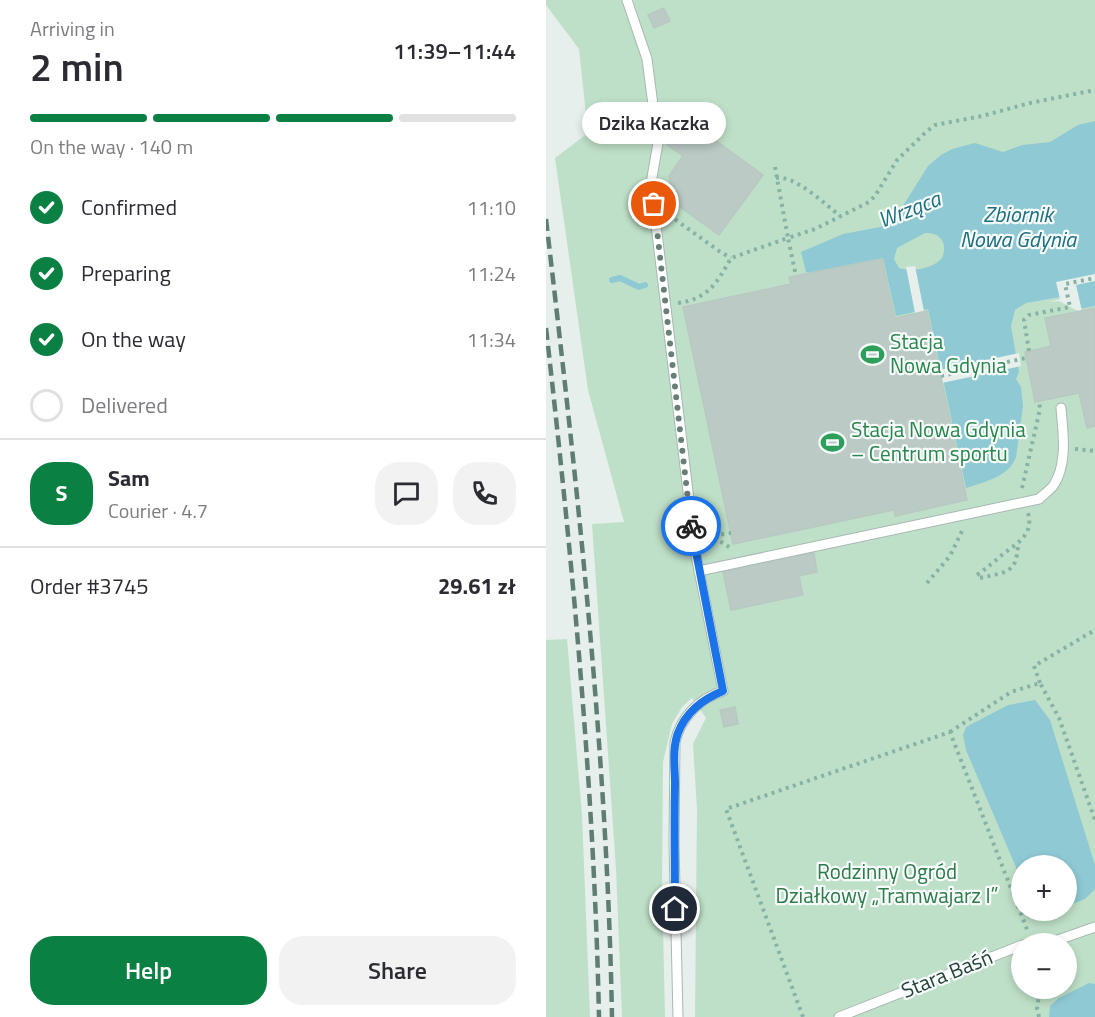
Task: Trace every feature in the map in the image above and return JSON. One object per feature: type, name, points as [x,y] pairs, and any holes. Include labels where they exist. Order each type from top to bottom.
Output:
[{"type":"lane","points":[[627,0],[645,53],[658,143],[651,178],[665,305],[693,533],[723,691],[713,695],[690,712],[675,742],[674,844],[678,1017]]},
{"type":"lane","points":[[699,571],[1039,499],[1053,486],[1058,474],[1064,448],[1061,408]]},
{"type":"lane","points":[[1077,933],[1095,927]]},
{"type":"lane","name":"Stara Baśń","points":[[839,1017],[1011,949]]},
{"type":"path","points":[[665,305],[700,298],[719,279],[731,258],[815,228],[864,205],[872,199],[897,160],[935,125],[1095,90]]},
{"type":"path","points":[[775,167],[796,276]]},
{"type":"path","points":[[776,178],[782,177],[802,186],[840,216]]},
{"type":"path","points":[[654,204],[731,258]]},
{"type":"path","points":[[1029,351],[1024,320],[1029,315],[1070,307],[1065,284],[1095,278]]},
{"type":"path","points":[[941,376],[1026,358]]},
{"type":"path","points":[[1018,543],[1018,556],[1009,572],[979,576],[1018,543],[1028,531],[1030,525],[1021,493],[1040,409],[1039,401]]},
{"type":"path","points":[[1040,409],[1047,408]]},
{"type":"path","points":[[927,583],[950,556],[959,539],[963,526],[963,514]]},
{"type":"path","points":[[693,533],[715,538],[737,552]]},
{"type":"path","points":[[715,538],[718,535],[731,533]]},
{"type":"path","points":[[1095,630],[1034,666],[1040,683],[1059,718],[1093,805],[1095,820]]},
{"type":"path","points":[[803,1017],[726,809],[951,732],[1011,692],[1040,683]]},
{"type":"path","points":[[951,732],[1025,933]]},
{"type":"path","points":[[1039,999],[1039,1017]]},
{"type":"green space","name":"Stacja Nowa Gdynia","points":[[546,0],[1095,0],[1095,1017],[695,1017],[697,809],[693,744],[706,718],[692,698],[682,707],[672,724],[663,762],[662,885],[665,1017],[622,1017],[616,869],[592,524],[624,522],[588,390],[555,158],[588,133],[579,49],[546,5]]},
{"type":"green space","points":[[567,639],[582,815],[590,1017],[546,1017],[546,640]]},
{"type":"water","name":"Zbiornik Nowa Gdynia","points":[[1095,121],[1095,306],[1080,309],[1060,297],[1026,303],[1015,310],[1011,326],[1019,372],[1016,379],[1021,387],[1023,406],[1016,457],[1013,464],[1002,474],[966,488],[928,309],[896,316],[883,258],[809,273],[806,272],[801,252],[843,234],[880,227],[894,220],[928,166],[952,149],[975,143],[1003,152],[1022,145],[1050,142],[1078,125]],"holes":[[[925,233],[931,233],[942,240],[944,248],[942,258],[922,269],[899,268],[894,259],[897,248]]]},
{"type":"water","points":[[1035,700],[1050,720],[1095,865],[1095,889],[1085,899],[1077,902],[1077,855],[1011,856],[966,750],[963,735],[966,727],[1008,705]]},
{"type":"water","points":[[1089,983],[1095,984],[1095,1017],[1049,1017],[1050,1006],[1058,999],[1077,999],[1077,989]]},
{"type":"pier","points":[[915,266],[924,311],[915,313],[906,267]]},
{"type":"pier","points":[[1095,274],[1095,281],[1076,285],[1082,311],[1059,301],[1049,302],[1060,299],[1056,282]]},
{"type":"pier","points":[[1019,353],[1021,366],[942,383],[939,370]]},
{"type":"building","points":[[664,8],[670,21],[654,28],[648,15]]},
{"type":"building","points":[[685,118],[763,175],[719,235],[673,202],[669,176],[683,156],[666,144]]},
{"type":"building","name":"Stacja Nowa Gdynia – Centrum sportu","points":[[882,259],[895,318],[927,311],[967,500],[895,516],[894,510],[733,544],[683,307],[791,284],[789,277]]},
{"type":"building","points":[[1095,308],[1095,426],[1087,428],[1079,393],[1035,402],[1025,352],[1051,346],[1045,318]]},
{"type":"building","points":[[814,553],[817,572],[799,576],[803,595],[731,610],[723,572]]},
{"type":"building","points":[[735,707],[738,724],[724,727],[720,710]]},
{"type":"waterway","name":"Wrząca","points":[[612,280],[620,278],[639,287],[645,285]]},
{"type":"railway","points":[[546,219],[589,617],[604,817],[612,1017]]},
{"type":"railway","points":[[546,328],[565,500],[587,758],[599,1017]]},
{"type":"way so far","points":[[654,204],[691,526]]},
{"type":"place","name":"Dzika Kaczka","points":[[654,204]]},
{"type":"place","name":"Stacja Nowa Gdynia","points":[[872,354]]},
{"type":"place","name":"Stacja Nowa Gdynia – Centrum sportu","points":[[833,442]]},
{"type":"route","points":[[675,909],[676,738],[683,722],[694,708],[723,691],[691,526]]},
{"type":"park label","name":"Rodzinny Ogród Działkowy „Tramwajarz I”","points":[[887,884]]}]
